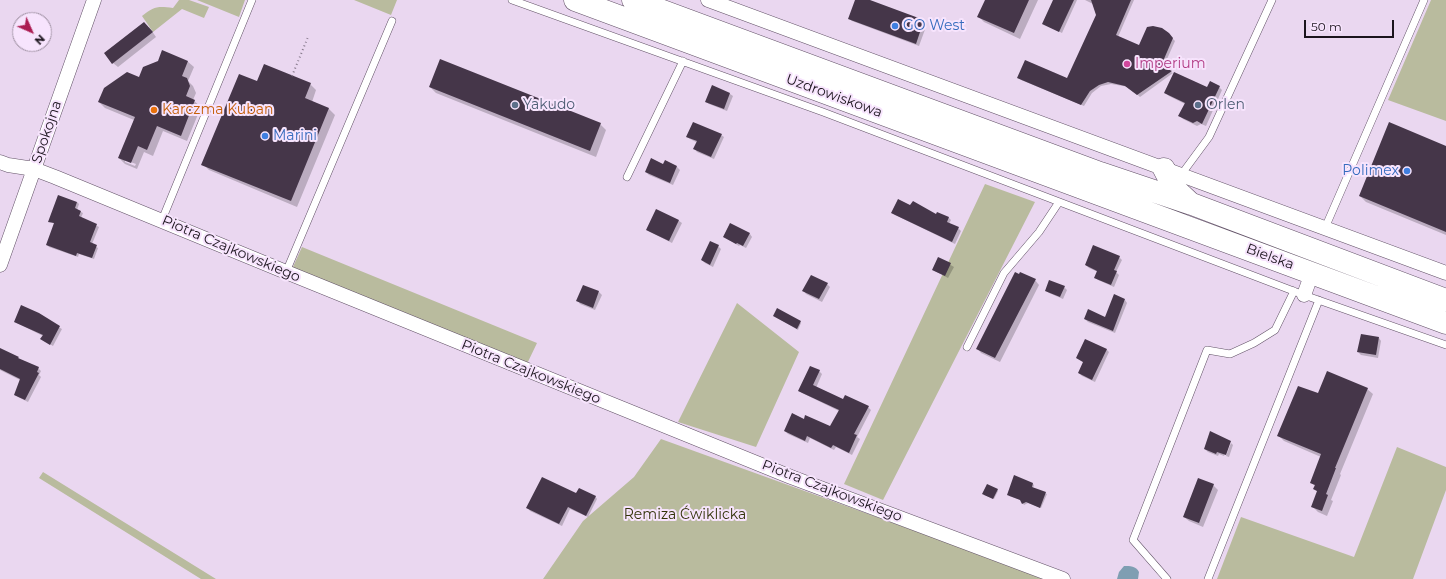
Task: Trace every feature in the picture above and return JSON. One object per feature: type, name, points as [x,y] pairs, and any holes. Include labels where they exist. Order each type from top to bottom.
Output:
[{"type":"main road","name":"Uzdrowiskowa","points":[[575,0],[1097,183]]},
{"type":"main road","name":"Uzdrowiskowa","points":[[633,0],[1097,183]]},
{"type":"main road","points":[[1172,172],[1174,188],[1192,204]]},
{"type":"main road","name":"Bielska","points":[[1097,183],[1192,204],[1446,300]]},
{"type":"main road","name":"Bielska","points":[[1097,183],[1312,273],[1446,323]]},
{"type":"street","name":"Spokojna","points":[[0,265],[94,0]]},
{"type":"street","points":[[708,0],[1446,273]]},
{"type":"street","name":"Piotra Czajkowskiego","points":[[0,162],[8,165],[34,169],[792,477],[1063,579]]},
{"type":"street","points":[[1299,293],[1312,273]]},
{"type":"lane","points":[[162,220],[252,0]]},
{"type":"lane","points":[[512,0],[829,114],[1299,293],[1446,345]]},
{"type":"lane","points":[[1172,172],[1209,137],[1272,0]]},
{"type":"lane","points":[[1325,228],[1424,0]]},
{"type":"lane","points":[[286,272],[392,21]]},
{"type":"lane","points":[[627,177],[683,61]]},
{"type":"lane","points":[[967,347],[1004,272],[1039,232],[1059,202]]},
{"type":"lane","points":[[1167,579],[1133,540],[1207,350],[1230,354],[1254,343],[1275,330],[1299,293]]},
{"type":"lane","points":[[1208,579],[1319,300]]},
{"type":"path","points":[[292,76],[308,37]]},
{"type":"green space","points":[[179,0],[189,0],[209,7],[204,18],[182,9],[153,32],[142,16],[150,10],[156,8],[173,8]]},
{"type":"green space","points":[[197,0],[245,0],[239,17]]},
{"type":"green space","points":[[354,0],[397,0],[391,15]]},
{"type":"green space","points":[[1431,0],[1446,0],[1446,121],[1388,100]]},
{"type":"green space","points":[[985,184],[1035,202],[883,500],[844,484]]},
{"type":"green space","points":[[302,247],[537,343],[526,366],[292,269]]},
{"type":"green space","points":[[737,303],[799,352],[756,447],[678,422]]},
{"type":"green space","name":"Remiza Ćwiklicka","points":[[661,439],[1048,579],[543,579],[583,521],[634,477]]},
{"type":"green space","points":[[1397,447],[1446,467],[1446,490],[1413,579],[1217,579],[1241,517],[1354,557]]},
{"type":"green space","points":[[43,472],[216,579],[201,579],[39,478]]},
{"type":"water","points":[[1124,566],[1135,567],[1139,572],[1138,579],[1117,579],[1119,572]]},
{"type":"building","name":"GO West","points":[[855,0],[870,0],[924,20],[916,44],[848,19]]},
{"type":"building","points":[[985,0],[1029,0],[1014,33],[977,17]]},
{"type":"building","points":[[1053,0],[1074,0],[1059,32],[1042,24]]},
{"type":"building","points":[[1091,0],[1131,0],[1116,35],[1139,45],[1147,27],[1153,26],[1162,28],[1169,33],[1173,38],[1161,66],[1172,71],[1137,95],[1125,86],[1108,82],[1099,85],[1090,91],[1081,105],[1017,78],[1025,60],[1067,78],[1096,15]]},
{"type":"building","points":[[144,22],[153,32],[112,64],[104,53]]},
{"type":"building","name":"Karczma Kuban","points":[[162,50],[188,61],[182,76],[187,78],[190,86],[186,96],[195,100],[181,136],[157,126],[147,150],[138,146],[131,163],[118,158],[135,117],[98,102],[104,88],[127,72],[139,77],[143,67],[158,61]]},
{"type":"building","name":"Yakudo","points":[[440,59],[601,123],[590,151],[429,87]]},
{"type":"building","name":"Marini","points":[[264,64],[311,83],[305,98],[329,108],[291,201],[201,165],[239,74],[257,81]]},
{"type":"building","name":"Orlen","points":[[1174,72],[1207,87],[1210,81],[1220,86],[1202,124],[1197,121],[1193,123],[1178,116],[1185,103],[1164,93]]},
{"type":"building","points":[[712,85],[730,93],[724,109],[705,102]]},
{"type":"building","points":[[693,122],[722,134],[711,157],[693,149],[697,141],[686,137]]},
{"type":"building","name":"Polimex","points":[[1389,122],[1446,146],[1446,232],[1359,196]]},
{"type":"building","points":[[651,158],[663,164],[665,160],[677,166],[670,183],[645,172]]},
{"type":"building","points":[[58,195],[77,202],[75,208],[81,211],[79,216],[97,224],[90,242],[97,245],[92,258],[77,253],[76,256],[46,245],[54,223],[48,222]]},
{"type":"building","points":[[898,199],[910,205],[913,201],[936,214],[937,212],[949,217],[947,222],[959,227],[952,242],[891,213]]},
{"type":"building","points":[[656,209],[679,220],[669,241],[646,230]]},
{"type":"building","points":[[730,223],[750,233],[743,246],[723,237]]},
{"type":"building","points":[[710,241],[719,245],[710,265],[701,260]]},
{"type":"building","points":[[1093,245],[1120,256],[1114,270],[1117,271],[1111,285],[1094,278],[1097,271],[1085,265]]},
{"type":"building","points":[[938,257],[951,263],[945,276],[932,270]]},
{"type":"building","points":[[1015,272],[1019,274],[1020,272],[1036,279],[995,358],[976,349]]},
{"type":"building","points":[[811,275],[828,283],[819,299],[802,291]]},
{"type":"building","points":[[1049,280],[1065,286],[1060,297],[1045,291]]},
{"type":"building","points":[[583,285],[599,291],[593,308],[576,301]]},
{"type":"building","points":[[1114,294],[1125,299],[1113,331],[1084,319],[1088,309],[1105,317]]},
{"type":"building","points":[[21,305],[39,313],[60,326],[50,345],[40,339],[43,335],[14,322]]},
{"type":"building","points":[[777,308],[801,321],[797,329],[773,316]]},
{"type":"building","points":[[1361,334],[1379,337],[1376,355],[1357,352]]},
{"type":"building","points":[[1085,339],[1107,349],[1092,380],[1078,373],[1083,362],[1076,358]]},
{"type":"building","points":[[0,348],[39,367],[37,372],[39,373],[25,400],[14,395],[20,379],[0,369]]},
{"type":"building","points":[[810,366],[820,370],[813,385],[843,399],[845,395],[869,406],[854,434],[857,435],[849,453],[833,445],[831,448],[807,436],[805,441],[784,431],[792,413],[804,419],[805,415],[830,426],[839,410],[798,391]]},
{"type":"building","points":[[1327,371],[1368,388],[1335,468],[1322,511],[1311,507],[1317,491],[1313,489],[1315,485],[1310,483],[1321,454],[1277,436],[1298,386],[1318,393]]},
{"type":"building","points":[[1210,431],[1231,441],[1226,455],[1217,452],[1216,454],[1204,449]]},
{"type":"building","points":[[1014,475],[1033,483],[1032,487],[1046,492],[1040,508],[1026,502],[1022,504],[1020,500],[1007,495]]},
{"type":"building","points":[[542,477],[576,493],[579,488],[596,496],[586,516],[568,507],[559,524],[526,508]]},
{"type":"building","points":[[1198,478],[1214,484],[1199,523],[1183,517]]},
{"type":"building","points":[[987,484],[998,489],[993,499],[982,494]]},
{"type":"place","name":"GO West","points":[[895,26]]},
{"type":"place","name":"Imperium","points":[[1127,64]]},
{"type":"place","name":"Yakudo","points":[[515,105]]},
{"type":"place","name":"Orlen","points":[[1198,105]]},
{"type":"place","name":"Karczma Kuban","points":[[154,110]]},
{"type":"place","name":"Marini","points":[[265,136]]},
{"type":"place","name":"Polimex","points":[[1407,171]]}]
